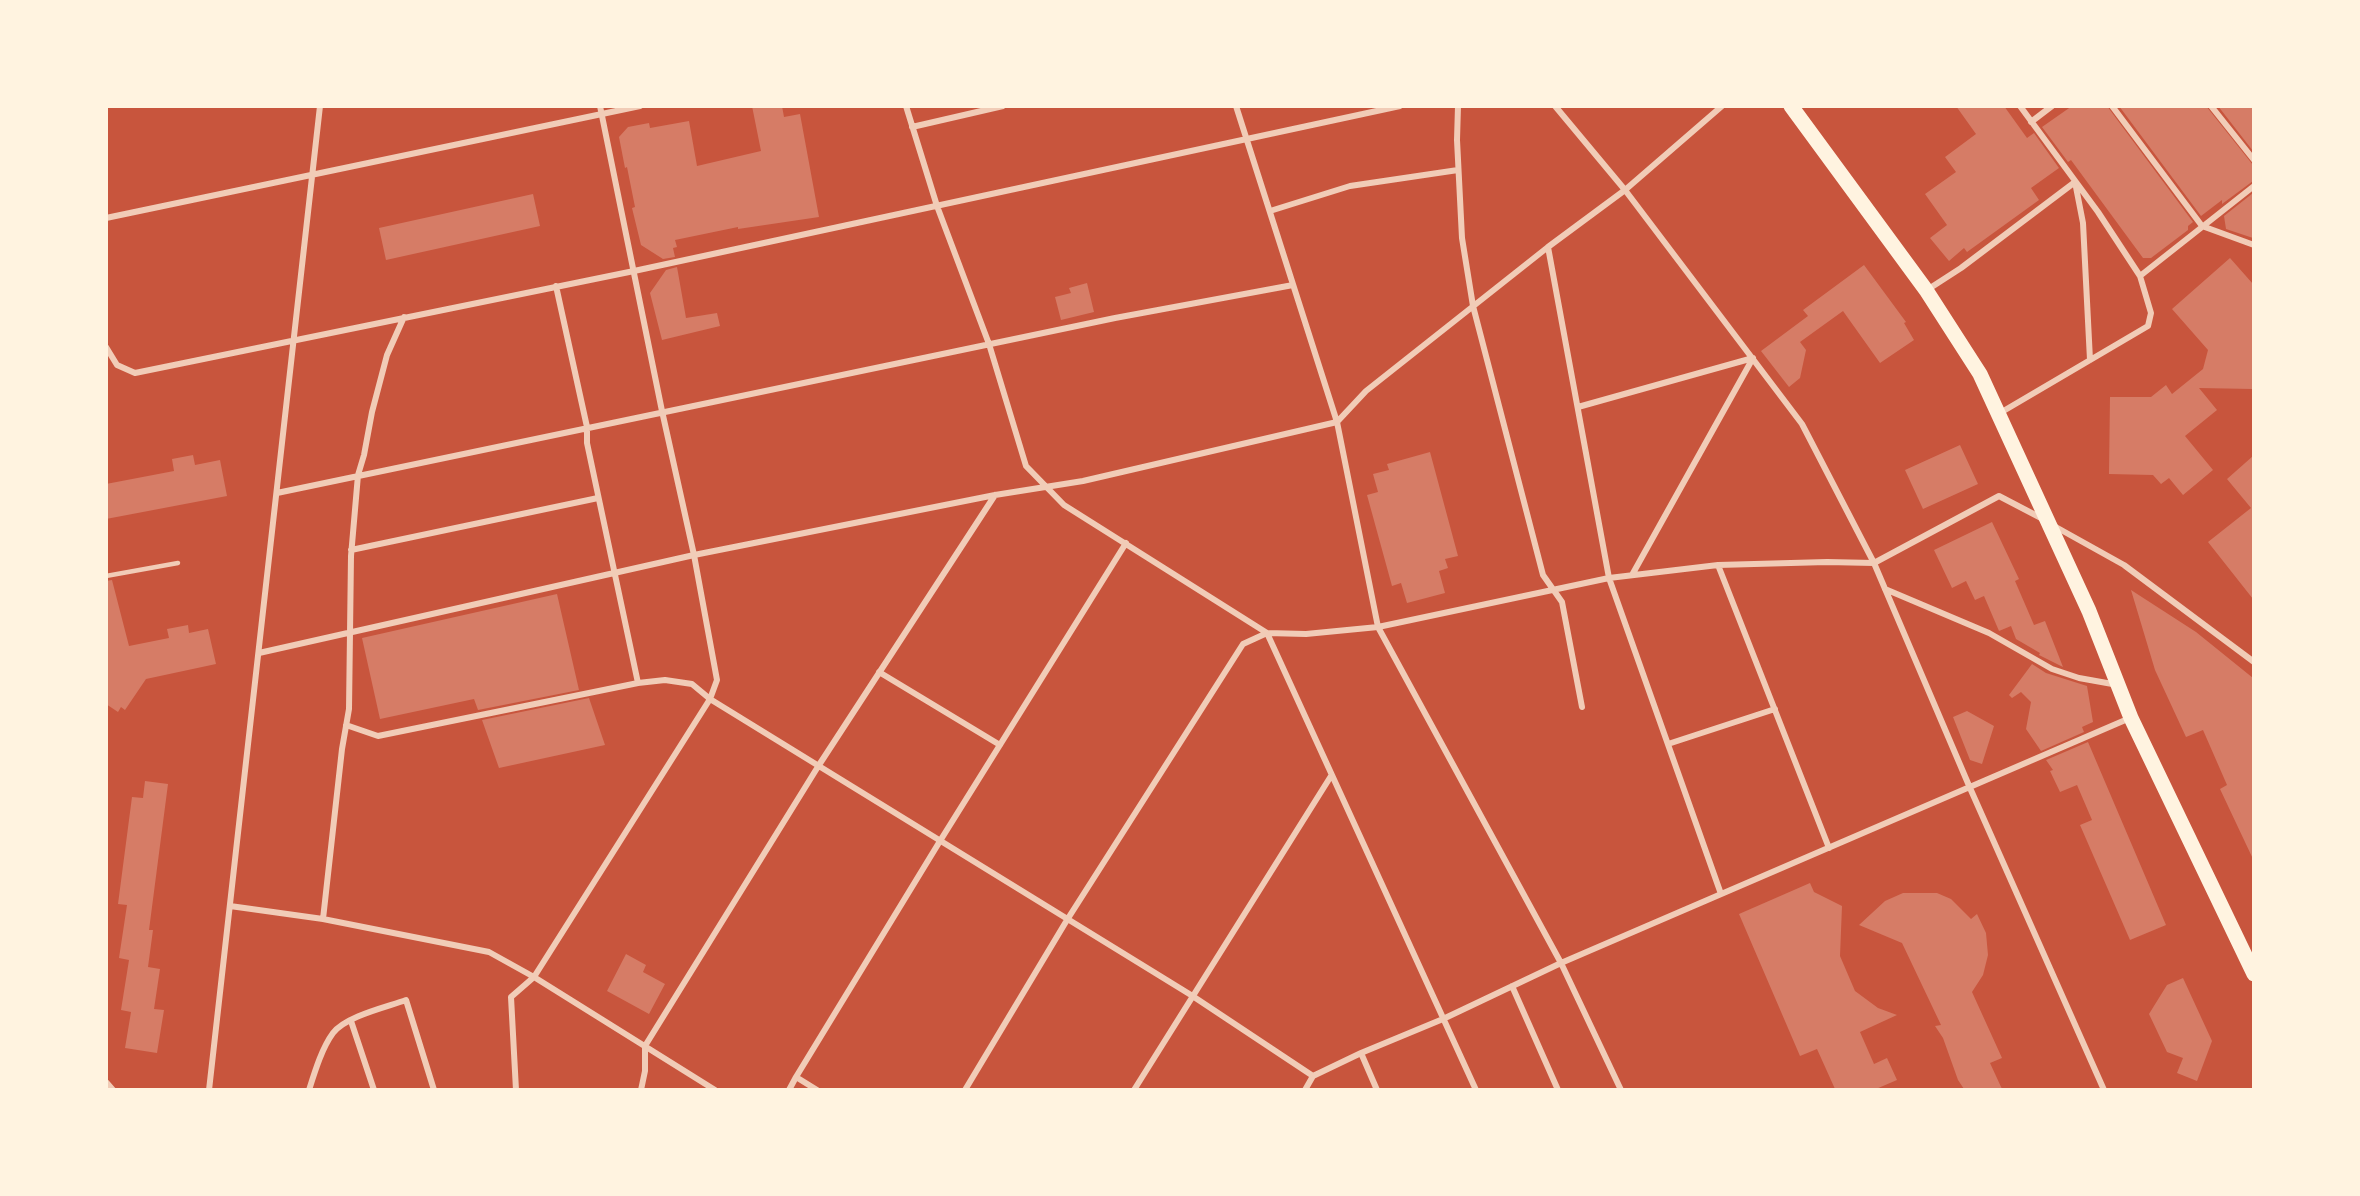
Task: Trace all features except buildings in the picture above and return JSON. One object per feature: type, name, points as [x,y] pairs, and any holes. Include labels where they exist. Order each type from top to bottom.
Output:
[{"type":"main road","points":[[1791,106],[1926,290],[1980,374],[2000,413],[2089,610],[2131,718],[2250,959],[2253,974]]},
{"type":"street","points":[[209,1089],[320,106]]},
{"type":"street","points":[[516,1089],[512,997],[534,977],[710,699],[717,680],[694,555],[662,411],[600,106]]},
{"type":"street","points":[[106,218],[640,106]]},
{"type":"street","points":[[906,106],[937,206],[989,344],[1026,466],[1064,505],[1267,633],[1476,1089]]},
{"type":"street","points":[[912,127],[1003,106]]},
{"type":"street","points":[[1236,106],[1337,422],[1378,627],[1561,963],[1621,1089]]},
{"type":"street","points":[[106,347],[117,365],[135,373],[295,338],[634,271],[1247,141],[1400,106]]},
{"type":"street","points":[[1458,106],[1458,170],[1462,238],[1473,306],[1543,575],[1562,602],[1582,707]]},
{"type":"street","points":[[1555,106],[1625,190],[1802,424],[1874,563],[1970,788],[2104,1089]]},
{"type":"street","points":[[259,653],[694,555],[995,495],[1083,481],[1337,422],[1366,391],[1548,247],[1625,190],[1722,106]]},
{"type":"street","points":[[2000,413],[2148,326],[2151,313],[2140,276],[2020,106]]},
{"type":"street","points":[[2031,122],[2052,106]]},
{"type":"street","points":[[2112,106],[2202,226],[2253,245]]},
{"type":"street","points":[[2211,106],[2253,160]]},
{"type":"street","points":[[1270,211],[1350,186],[1458,170]]},
{"type":"street","points":[[1926,290],[1961,268],[2075,182]]},
{"type":"street","points":[[2075,182],[2083,223],[2090,360]]},
{"type":"street","points":[[2140,276],[2253,186]]},
{"type":"street","points":[[1548,247],[1610,578],[1721,894]]},
{"type":"street","points":[[277,493],[989,344],[1293,285]]},
{"type":"street","points":[[556,286],[587,427],[587,443],[638,683]]},
{"type":"street","points":[[323,919],[342,749],[349,709],[351,550],[357,475],[364,456],[387,355],[404,317]]},
{"type":"street","points":[[1578,407],[1753,358]]},
{"type":"street","points":[[1632,575],[1753,358]]},
{"type":"street","points":[[642,1089],[645,1046],[819,765],[995,495]]},
{"type":"street","points":[[965,1089],[1067,920],[1243,644],[1267,633],[1306,634],[1378,627],[1610,578],[1718,565],[1874,563],[1999,496],[2124,565],[2251,660],[2253,652]]},
{"type":"street","points":[[351,550],[598,498]]},
{"type":"street","points":[[789,1089],[1126,543]]},
{"type":"street","points":[[1718,565],[1829,848]]},
{"type":"street","points":[[1885,589],[1989,633],[2052,669],[2079,678],[2118,685]]},
{"type":"street","points":[[879,672],[1000,745]]},
{"type":"street","points":[[346,726],[378,736],[638,683],[665,680],[692,684],[710,699],[1191,995],[1313,1076]]},
{"type":"street","points":[[1668,744],[1775,709]]},
{"type":"street","points":[[1305,1089],[1313,1076],[1443,1019],[1561,963],[2131,718]]},
{"type":"street","points":[[1134,1089],[1191,995],[1331,776]]},
{"type":"street","points":[[230,906],[323,919],[489,951],[715,1089]]},
{"type":"street","points":[[1512,986],[1558,1089]]},
{"type":"street","points":[[309,1089],[316,1067],[333,1033],[351,1021],[406,1000],[434,1089]]},
{"type":"street","points":[[351,1021],[374,1089]]},
{"type":"street","points":[[1361,1053],[1377,1089]]},
{"type":"street","points":[[796,1077],[817,1089]]},
{"type":"street","points":[[106,1082],[113,1089]]},
{"type":"lane","points":[[106,576],[178,563]]}]
